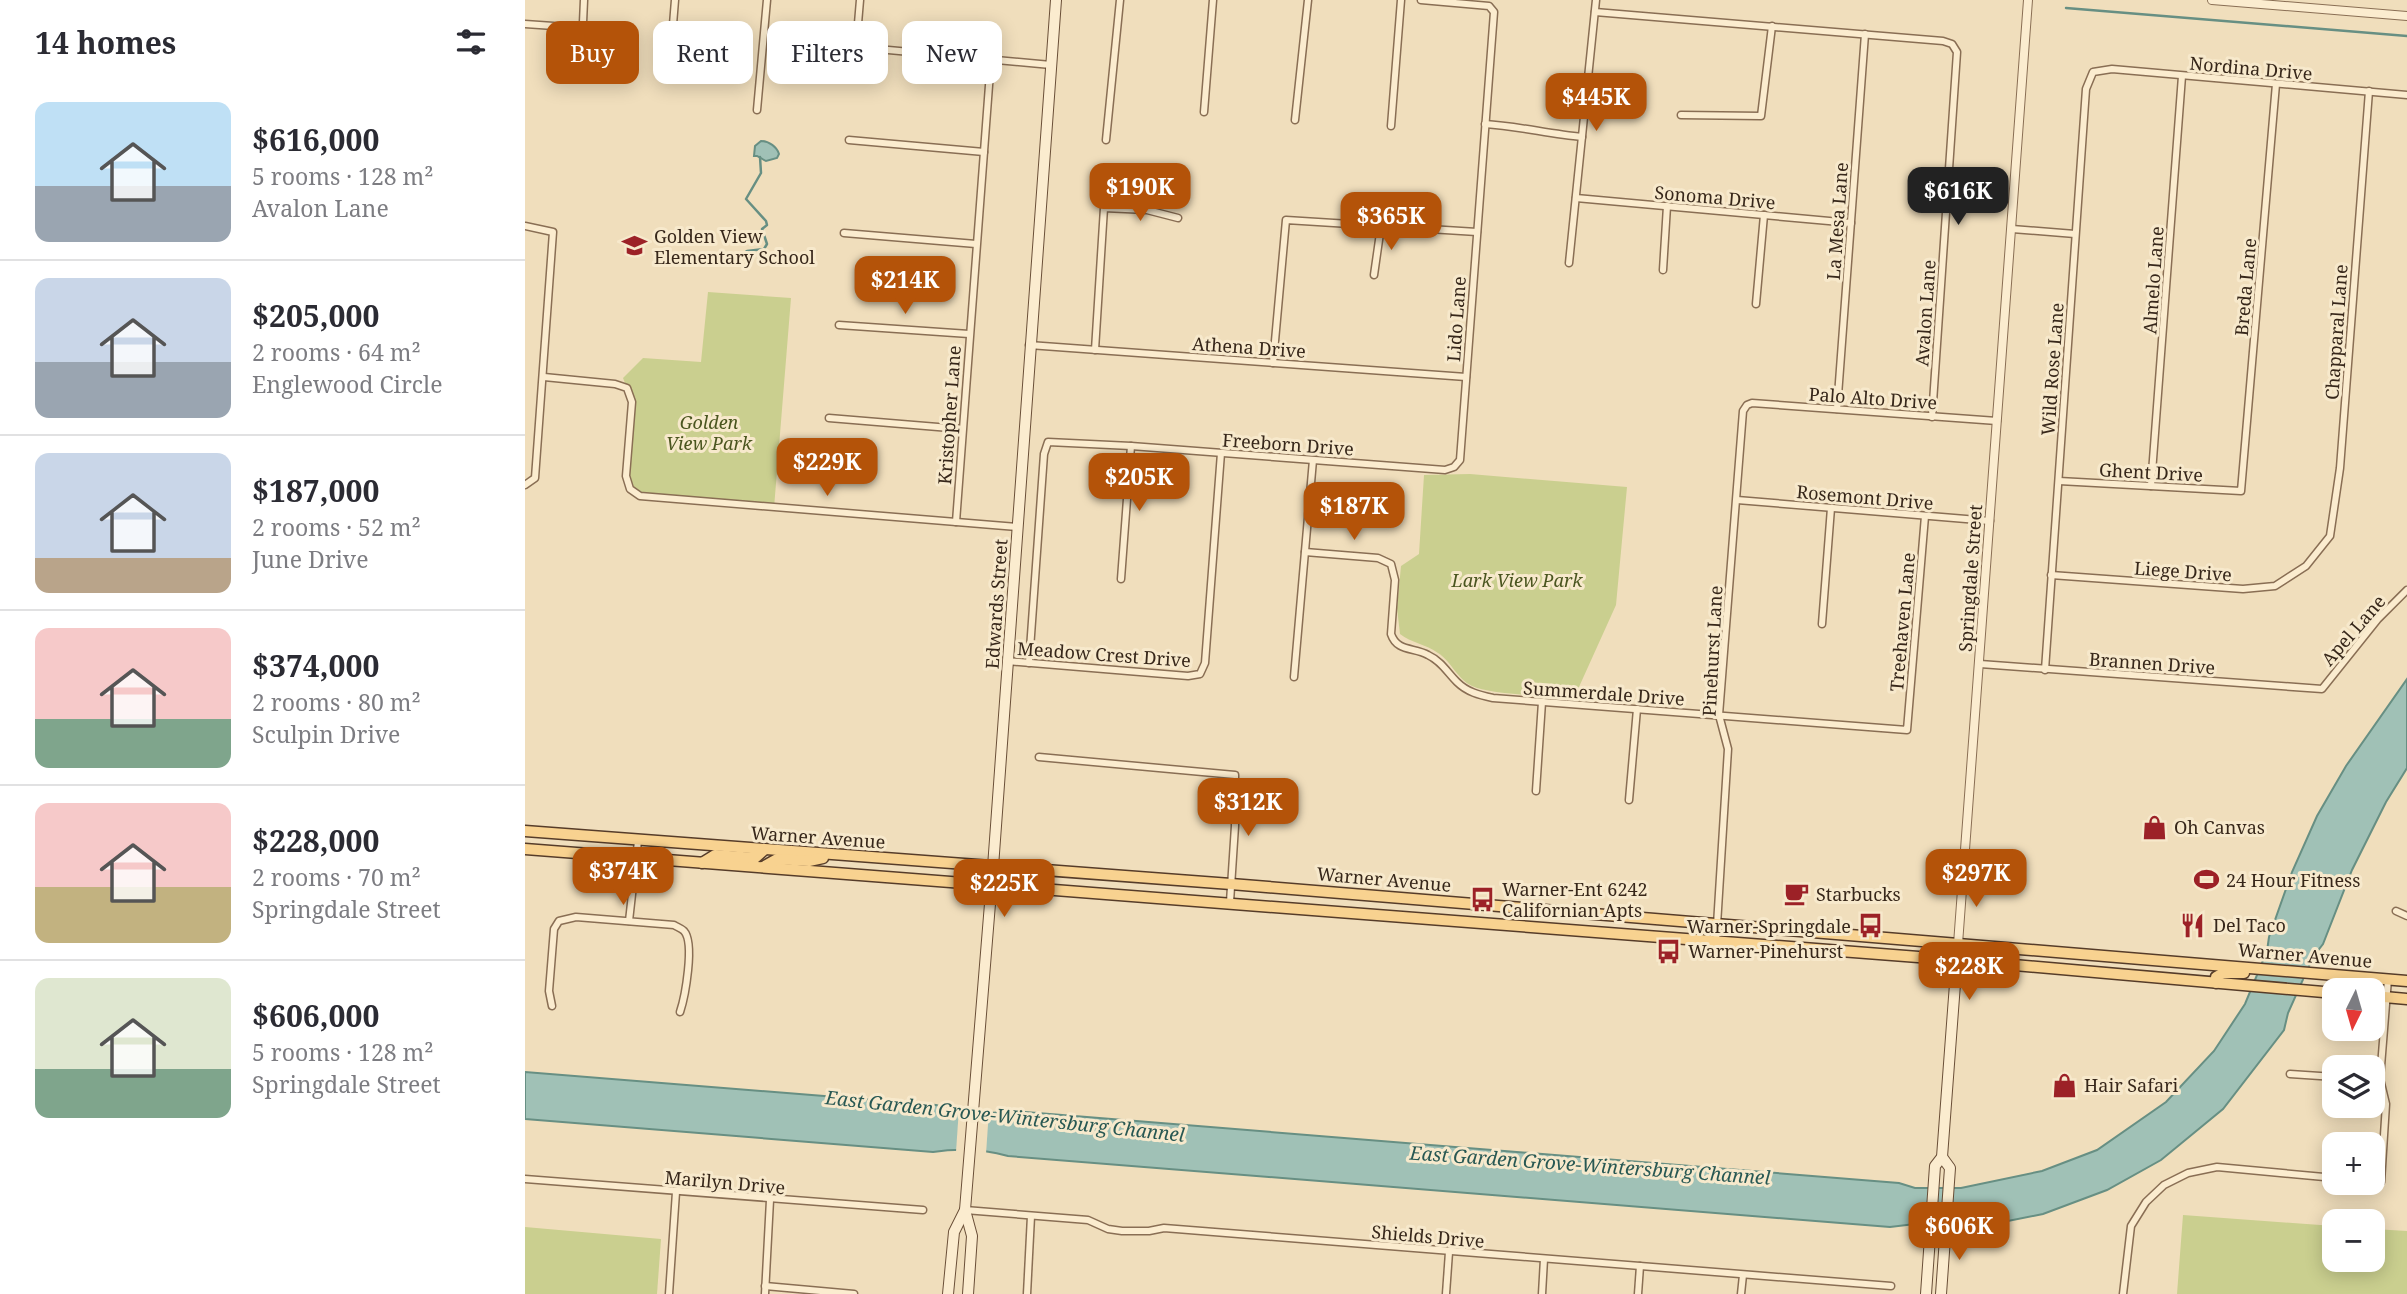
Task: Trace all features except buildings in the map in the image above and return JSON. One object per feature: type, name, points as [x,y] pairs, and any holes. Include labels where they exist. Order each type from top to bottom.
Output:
[{"type":"main road","name":"Edwards Street","points":[[968,1294],[972,1236],[965,1210],[992,884],[1056,0]]},
{"type":"main road","name":"Warner Avenue","points":[[525,831],[1231,884],[2407,981]]},
{"type":"main road","name":"Warner Avenue","points":[[525,849],[1230,902],[2322,992]]},
{"type":"main road","points":[[702,863],[715,855],[755,858],[764,850]]},
{"type":"main road","points":[[763,867],[777,859],[809,862],[833,856]]},
{"type":"main road","points":[[1786,947],[1805,942],[1848,944],[1851,936]]},
{"type":"main road","name":"Springdale Street","points":[[1941,1294],[1950,1168],[1943,1157],[1958,944]]},
{"type":"main road","points":[[2161,978],[2163,961]]},
{"type":"main road","points":[[2216,983],[2216,977],[2223,973],[2241,974],[2260,968]]},
{"type":"main road","name":"Warner Avenue","points":[[2387,997],[2407,999]]},
{"type":"main road","name":"Springdale Street","points":[[1926,1294],[1935,1166],[1943,1157]]},
{"type":"main road","name":"Edwards Street","points":[[949,1294],[954,1232],[965,1210]]},
{"type":"street","points":[[582,21],[584,0]]},
{"type":"street","points":[[673,21],[675,0]]},
{"type":"street","points":[[758,110],[767,0]]},
{"type":"street","points":[[860,0],[856,47],[902,51]]},
{"type":"street","points":[[1106,139],[1120,0]]},
{"type":"street","points":[[1205,112],[1213,0]]},
{"type":"street","points":[[1295,120],[1308,0]]},
{"type":"street","points":[[1391,126],[1401,0]]},
{"type":"street","name":"Lido Lane","points":[[1421,0],[1489,6],[1494,12],[1460,454],[1454,467]]},
{"type":"street","points":[[1569,264],[1596,0]]},
{"type":"street","name":"Springdale Street","points":[[1958,944],[2028,0]]},
{"type":"street","points":[[2212,0],[2407,16]]},
{"type":"street","points":[[1595,12],[1865,34]]},
{"type":"street","points":[[525,24],[546,25]]},
{"type":"street","points":[[1681,115],[1761,116],[1772,26]]},
{"type":"street","name":"Avalon Lane","points":[[1865,34],[1943,41],[1952,44],[1957,52],[1932,417]]},
{"type":"street","name":"La Mesa Lane","points":[[1837,409],[1865,34]]},
{"type":"street","points":[[1002,61],[1051,65]]},
{"type":"street","name":"Nordina Drive","points":[[2093,72],[2112,69],[2407,95]]},
{"type":"street","name":"Wild Rose Lane","points":[[2045,670],[2086,89],[2093,72]]},
{"type":"street","name":"Almelo Lane","points":[[2151,486],[2182,76]]},
{"type":"street","name":"Kristopher Lane","points":[[956,522],[989,84]]},
{"type":"street","name":"Breda Lane","points":[[2241,491],[2276,84]]},
{"type":"street","name":"Chapparal Lane","points":[[2306,566],[2330,536],[2340,468],[2369,91]]},
{"type":"street","points":[[1485,124],[1582,137]]},
{"type":"street","points":[[849,140],[984,152]]},
{"type":"street","name":"Sonoma Drive","points":[[1576,198],[1851,223]]},
{"type":"street","points":[[1663,270],[1667,206]]},
{"type":"street","points":[[1095,350],[1104,208],[1147,210],[1178,218]]},
{"type":"street","points":[[1756,304],[1764,215]]},
{"type":"street","points":[[1273,363],[1286,220],[1476,232]]},
{"type":"street","points":[[525,226],[553,232],[535,478],[527,485]]},
{"type":"street","points":[[1374,275],[1381,226]]},
{"type":"street","points":[[2012,229],[2075,234]]},
{"type":"street","points":[[844,233],[976,244]]},
{"type":"street","points":[[839,325],[969,334]]},
{"type":"street","name":"Athena Drive","points":[[1029,345],[1466,377]]},
{"type":"street","points":[[544,377],[615,384],[627,388],[632,402],[626,476],[630,489],[640,496],[1017,527]]},
{"type":"street","name":"Palo Alto Drive","points":[[1747,405],[1752,403],[1997,421]]},
{"type":"street","name":"Pinehurst Lane","points":[[1716,941],[1728,749],[1719,715],[1743,411],[1747,405]]},
{"type":"street","points":[[829,418],[962,429]]},
{"type":"street","name":"Freeborn Drive","points":[[1029,663],[1045,447],[1048,442],[1445,470],[1454,467]]},
{"type":"street","points":[[1121,579],[1131,446]]},
{"type":"street","name":"Meadow Crest Drive","points":[[1007,661],[1188,676],[1200,674],[1205,663],[1221,453]]},
{"type":"street","points":[[1294,677],[1313,460]]},
{"type":"street","name":"Ghent Drive","points":[[2059,481],[2241,491]]},
{"type":"street","name":"Rosemont Drive","points":[[1737,500],[1990,521]]},
{"type":"street","points":[[1822,624],[1831,508]]},
{"type":"street","name":"Treehaven Lane","points":[[1907,730],[1925,516]]},
{"type":"street","name":"Summerdale Drive","points":[[1305,552],[1378,558],[1391,564],[1395,580],[1391,634],[1393,640],[1400,647],[1430,656],[1468,690],[1493,698],[1907,730]]},
{"type":"street","name":"Liege Drive","points":[[2051,575],[2243,589],[2275,586],[2306,566]]},
{"type":"street","name":"Apel Lane","points":[[2322,689],[2378,619],[2407,590]]},
{"type":"street","name":"Brannen Drive","points":[[1980,664],[2322,689]]},
{"type":"street","points":[[1536,791],[1542,702]]},
{"type":"street","points":[[1629,800],[1637,709]]},
{"type":"street","points":[[1039,757],[1235,775],[1230,902]]},
{"type":"street","points":[[629,921],[638,841]]},
{"type":"street","points":[[2396,911],[2407,916]]},
{"type":"street","points":[[552,1006],[549,991],[554,929],[559,921],[576,917],[674,925],[685,931],[689,943],[685,996],[680,1012]]},
{"type":"street","points":[[2379,1055],[2388,979]]},
{"type":"street","points":[[2290,1074],[2322,1076]]},
{"type":"street","points":[[2123,1294],[2131,1226],[2146,1202],[2164,1185],[2188,1173],[2217,1167],[2322,1177]]},
{"type":"street","name":"Marilyn Drive","points":[[525,1180],[923,1210]]},
{"type":"street","points":[[669,1294],[676,1192]]},
{"type":"street","points":[[770,1200],[765,1290],[854,1294]]},
{"type":"street","name":"Shields Drive","points":[[965,1210],[1088,1220],[1108,1229],[1122,1231],[1164,1228],[1891,1286]]},
{"type":"street","points":[[1027,1294],[1031,1216]]},
{"type":"street","points":[[1446,1294],[1449,1252]]},
{"type":"street","points":[[1542,1294],[1545,1259]]},
{"type":"street","points":[[1638,1294],[1640,1266]]},
{"type":"street","points":[[1741,1294],[1743,1275]]},
{"type":"green space","name":"Golden View Park","points":[[708,292],[791,298],[774,508],[640,496],[627,477],[626,453],[632,404],[623,378],[643,358],[701,362]]},
{"type":"green space","name":"Lark View Park","points":[[1470,474],[1627,487],[1616,605],[1574,698],[1507,693],[1472,686],[1438,653],[1400,634],[1397,608],[1401,566],[1419,554],[1424,475]]},
{"type":"green space","points":[[2183,1215],[2322,1225],[2322,1272],[2385,1272],[2385,1230],[2407,1231],[2407,1294],[2177,1294]]},
{"type":"green space","points":[[525,1227],[661,1239],[657,1294],[525,1294]]},
{"type":"water","points":[[761,141],[775,147],[779,154],[777,158],[766,161],[754,156],[755,146]]},
{"type":"water","name":"East Garden Grove-Wintersburg Channel","points":[[2407,679],[2407,768],[2386,802],[2352,870],[2323,944],[2313,957],[2288,1013],[2284,1030],[2223,1109],[2161,1160],[2107,1190],[2043,1214],[1978,1227],[1915,1224],[1890,1227],[1008,1156],[980,1151],[933,1152],[525,1119],[525,1072],[936,1105],[974,1113],[1012,1111],[1899,1183],[1915,1188],[1961,1188],[2042,1171],[2097,1150],[2166,1102],[2214,1051],[2245,1004],[2267,951],[2269,937],[2292,872],[2317,816],[2346,766]]},
{"type":"pier","points":[[959,1108],[989,1110],[986,1154],[956,1152]]},
{"type":"waterway","points":[[2066,8],[2407,36]]},
{"type":"waterway","points":[[739,256],[747,251],[764,249],[767,244],[762,229],[767,225],[766,221],[746,199],[761,173],[760,157]]},
{"type":"place","name":"Golden View Elementary School","points":[[634,246]]},
{"type":"place","name":"Oh Canvas","points":[[2154,827]]},
{"type":"place","name":"24 Hour Fitness","points":[[2206,880]]},
{"type":"place","name":"Starbucks","points":[[1796,894]]},
{"type":"place","name":"Warner-Ent 6242 Californian Apts","points":[[1482,899]]},
{"type":"place","name":"Del Taco","points":[[2193,925]]},
{"type":"place","name":"Warner-Springdale","points":[[1871,926]]},
{"type":"place","name":"Warner-Pinehurst","points":[[1668,951]]},
{"type":"place","name":"Hair Safari","points":[[2064,1085]]}]
